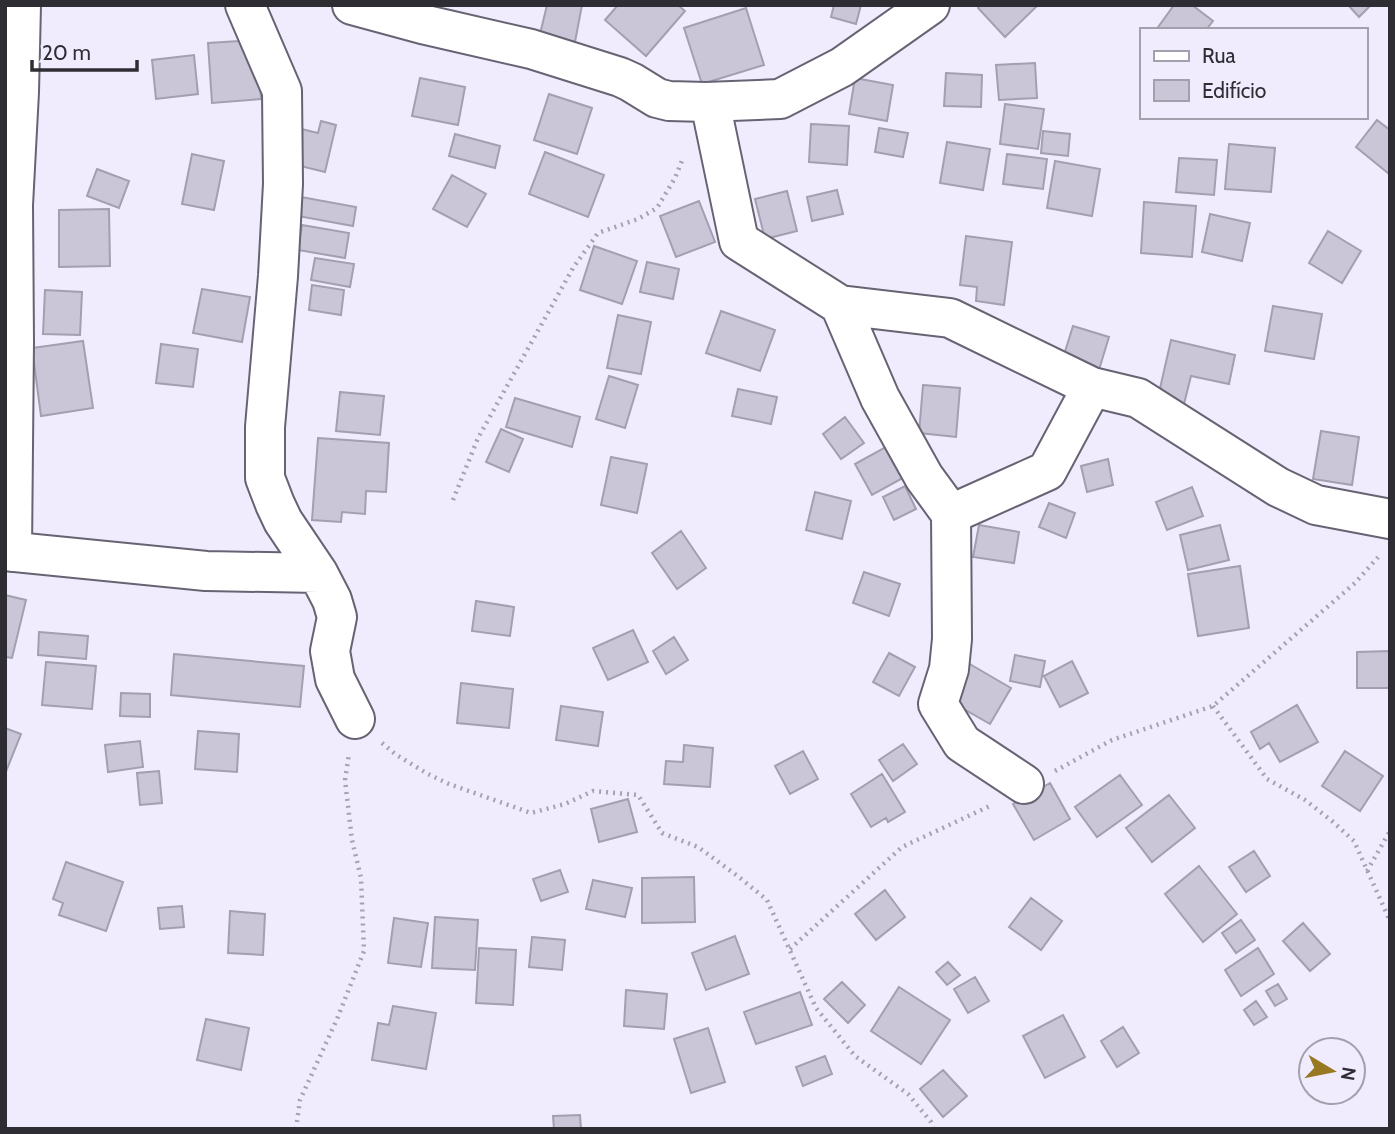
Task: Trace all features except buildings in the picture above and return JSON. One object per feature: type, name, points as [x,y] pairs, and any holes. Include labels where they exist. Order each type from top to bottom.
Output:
[{"type":"street","points":[[21,5],[13,205],[14,342],[8,551],[206,571],[318,573]]},
{"type":"street","points":[[245,5],[282,91],[283,184],[265,427],[265,478],[283,521],[318,573],[332,600],[337,617],[330,651],[335,679],[355,719]]},
{"type":"street","points":[[352,5],[531,49],[620,77],[657,98],[710,102],[780,99],[842,67],[930,5]]},
{"type":"street","points":[[710,102],[739,241],[840,305],[950,318],[1092,387],[1138,398],[1278,486],[1316,505],[1388,533]]},
{"type":"street","points":[[840,305],[880,398],[924,477],[951,514],[952,639],[949,669],[937,704],[962,743],[1024,785]]},
{"type":"street","points":[[951,514],[1047,471],[1092,387]]},
{"type":"path","points":[[453,500],[478,438],[573,268],[598,233],[638,219],[657,208],[675,178],[685,153]]},
{"type":"path","points":[[1060,769],[1112,740],[1213,706],[1355,583],[1388,533]]},
{"type":"path","points":[[1213,706],[1267,779],[1305,800],[1354,841],[1390,920]]},
{"type":"path","points":[[355,719],[395,754],[428,774],[531,813],[565,804],[593,791],[638,795],[662,833],[698,847],[767,900],[816,1008],[855,1056],[908,1094],[931,1122],[933,1129]]},
{"type":"path","points":[[296,1129],[300,1100],[364,951],[361,877],[352,840],[345,780],[355,719]]},
{"type":"path","points":[[790,949],[902,847],[983,810],[1024,785]]},
{"type":"path","points":[[1367,871],[1390,831]]}]
